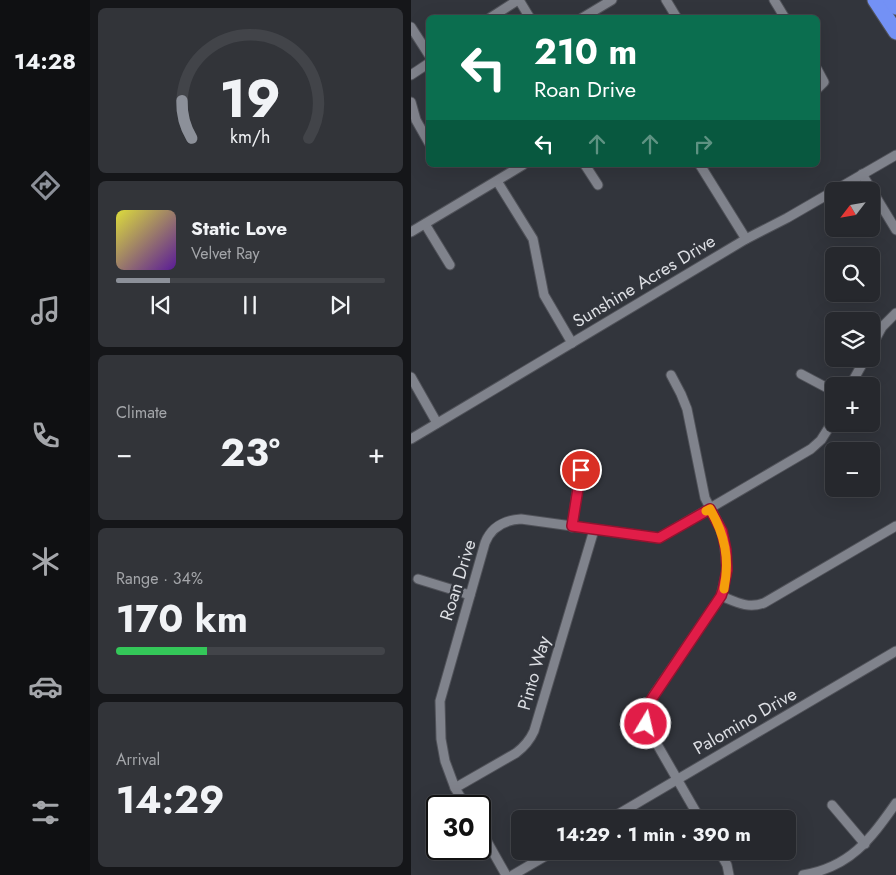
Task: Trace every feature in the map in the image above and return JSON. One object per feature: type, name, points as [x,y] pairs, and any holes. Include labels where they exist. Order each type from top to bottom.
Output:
[{"type":"highway","points":[[875,0],[896,32]]},
{"type":"highway","points":[[891,0],[896,7]]},
{"type":"street","points":[[495,15],[518,0],[528,15]]},
{"type":"street","points":[[587,15],[612,0]]},
{"type":"street","points":[[666,0],[675,15]]},
{"type":"street","points":[[774,0],[783,15]]},
{"type":"street","points":[[411,27],[426,50]]},
{"type":"street","points":[[411,75],[426,64]]},
{"type":"street","points":[[820,75],[824,82],[820,86]]},
{"type":"street","points":[[411,102],[415,120],[426,138]]},
{"type":"street","name":"Sunshine Acres Drive","points":[[411,439],[746,239],[794,214],[896,155]]},
{"type":"street","points":[[411,232],[520,167]]},
{"type":"street","points":[[586,167],[598,185]]},
{"type":"street","points":[[702,167],[746,239]]},
{"type":"street","points":[[862,174],[896,230]]},
{"type":"street","points":[[497,181],[533,239],[545,295],[573,343]]},
{"type":"street","points":[[425,224],[450,265]]},
{"type":"street","points":[[880,331],[896,313]]},
{"type":"street","points":[[801,374],[825,386]]},
{"type":"street","points":[[671,376],[684,398],[689,414],[705,498],[722,531],[726,550],[727,570],[721,596],[646,709],[645,720],[648,729],[695,810]]},
{"type":"street","points":[[411,377],[437,423]]},
{"type":"street","name":"Roan Drive","points":[[459,795],[448,771],[443,749],[440,726],[441,702],[470,595],[487,539],[492,531],[499,525],[521,519],[659,538],[815,446],[827,432]]},
{"type":"street","points":[[572,526],[581,470]]},
{"type":"street","points":[[721,596],[745,606],[764,603],[896,526]]},
{"type":"street","name":"Pinto Way","points":[[455,788],[516,753],[525,746],[531,737],[594,530]]},
{"type":"street","points":[[418,579],[470,595]]},
{"type":"street","name":"Palomino Drive","points":[[625,810],[896,651]]},
{"type":"street","points":[[803,875],[837,864],[865,844],[896,803]]},
{"type":"street","points":[[832,805],[865,844]]},
{"type":"street","points":[[491,848],[507,875]]},
{"type":"street","points":[[513,875],[539,860]]},
{"type":"street","points":[[724,860],[729,875]]},
{"type":"slow traffic","points":[[706,511],[710,509],[724,539],[727,570],[724,589]]},
{"type":"route","points":[[581,470],[572,526],[659,538],[710,509],[724,539],[727,570],[721,596],[655,693],[645,714],[646,724]]}]
